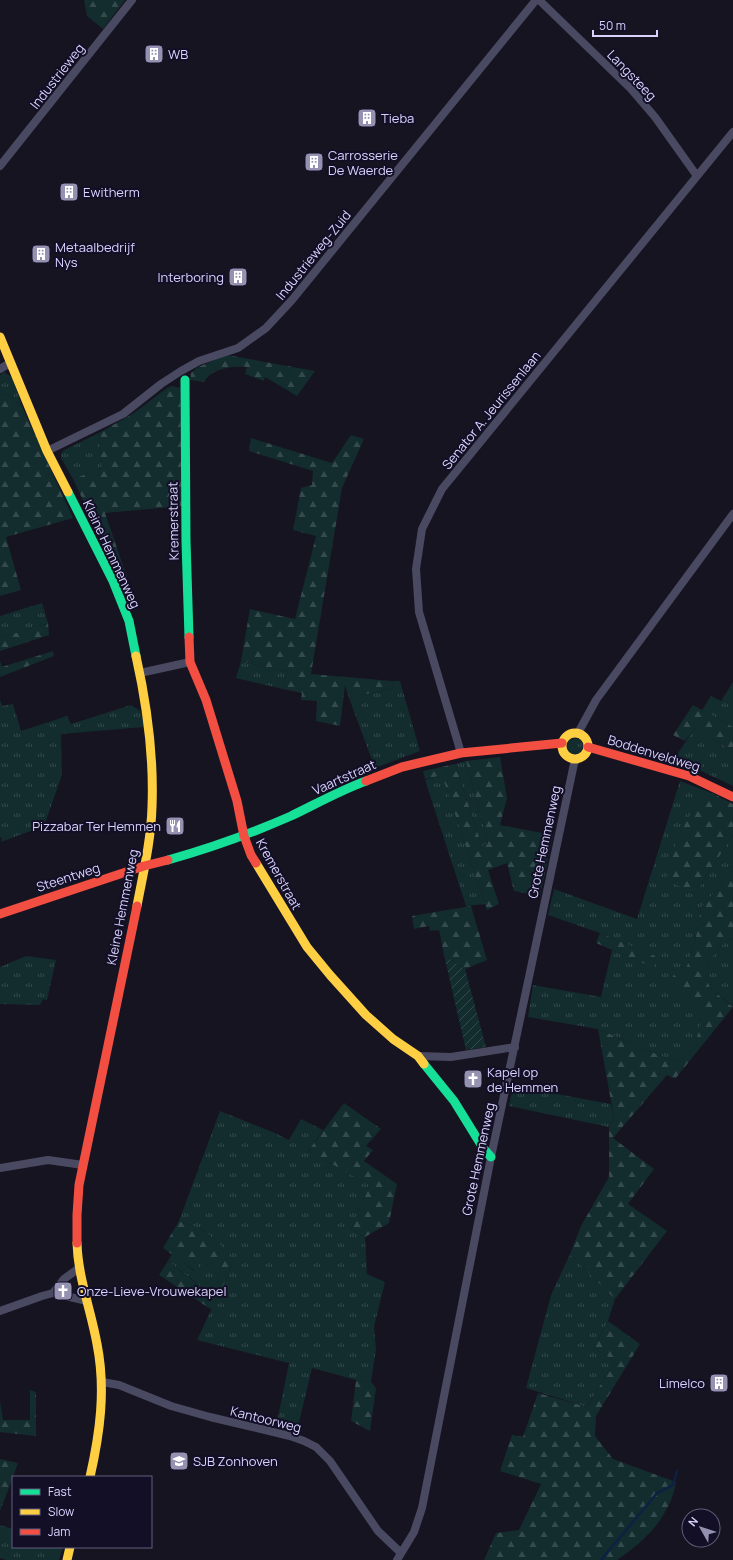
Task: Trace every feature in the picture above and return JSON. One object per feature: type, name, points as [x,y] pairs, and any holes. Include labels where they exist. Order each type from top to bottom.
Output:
[{"type":"street","name":"Industrieweg","points":[[0,166],[132,0]]},
{"type":"street","name":"Langsteeg","points":[[537,0],[631,89],[655,117],[697,176]]},
{"type":"street","name":"Industrieweg-Zuid","points":[[48,451],[123,414],[161,384],[181,371],[199,361],[238,348],[266,328],[292,300],[537,0]]},
{"type":"street","name":"Senator A. Jeurissenlaan","points":[[461,753],[419,612],[416,569],[422,529],[442,489],[733,132]]},
{"type":"street","name":"Kleine Hemmenweg","points":[[0,337],[48,451],[122,600],[129,621],[140,673],[152,756],[152,808],[144,866],[83,1165],[76,1208],[79,1268],[100,1357],[102,1382],[100,1432],[90,1476]]},
{"type":"street","points":[[0,369],[10,363]]},
{"type":"street","name":"Kremerstraat","points":[[185,380],[186,541],[190,662],[206,700],[237,801],[244,836],[251,855],[307,947],[366,1015],[393,1038],[418,1056],[454,1101],[478,1141],[491,1157]]},
{"type":"street","points":[[578,733],[596,700],[733,514]]},
{"type":"street","points":[[140,673],[190,662]]},
{"type":"street","points":[[578,733],[584,736],[588,743],[588,747],[582,757],[575,759],[564,754],[562,743],[569,734],[578,733]]},
{"type":"street","name":"Vaartstraat","points":[[144,866],[214,847],[244,836],[291,816],[360,783],[402,767],[461,753],[562,743]]},
{"type":"street","name":"Boddenveldweg","points":[[588,747],[689,776],[733,797]]},
{"type":"street","name":"Grote Hemmenweg","points":[[399,1556],[414,1532],[422,1508],[491,1157],[575,759]]},
{"type":"street","name":"Steentweg","points":[[0,914],[144,866]]},
{"type":"street","points":[[418,1056],[451,1057],[515,1047]]},
{"type":"street","points":[[0,1168],[48,1160],[83,1165]]},
{"type":"street","points":[[53,1293],[64,1280],[79,1268]]},
{"type":"street","points":[[0,1311],[53,1293],[87,1301]]},
{"type":"street","name":"Kantoorweg","points":[[102,1382],[119,1385],[171,1406],[290,1436],[304,1441],[316,1448],[330,1460],[378,1532],[399,1556]]},
{"type":"street","points":[[67,1560],[70,1548]]},
{"type":"green space","points":[[84,0],[125,0],[103,29],[87,16]]},
{"type":"green space","points":[[227,355],[315,371],[297,396],[265,377],[264,381],[245,374],[247,367],[235,367],[217,371],[208,377],[204,382],[190,380],[191,373],[198,367]]},
{"type":"green space","points":[[4,372],[12,377],[22,406],[6,394],[0,395],[0,375]]},
{"type":"green space","points":[[172,386],[180,388],[182,506],[105,513],[129,583],[123,585],[73,479],[102,468],[99,433],[134,413],[167,388]]},
{"type":"green space","points":[[6,394],[22,406],[73,518],[6,537],[21,590],[0,596],[0,395]]},
{"type":"green space","points":[[99,433],[102,468],[73,479],[61,458],[61,454],[64,450]]},
{"type":"green space","points":[[351,435],[364,439],[342,488],[311,674],[392,681],[393,688],[349,698],[345,685],[340,726],[316,721],[317,701],[301,700],[302,693],[283,689],[287,672],[241,661],[250,609],[295,619],[316,536],[293,530],[301,488],[312,485],[313,471],[249,451],[251,438],[332,463]]},
{"type":"green space","points":[[42,603],[48,623],[0,638],[0,616]]},
{"type":"green space","points":[[48,623],[49,635],[0,651],[0,638]]},
{"type":"green space","points":[[53,651],[54,656],[0,677],[0,661],[2,667]]},
{"type":"green space","points":[[241,661],[287,672],[283,689],[236,678]]},
{"type":"green space","points":[[392,681],[400,681],[420,751],[375,768],[349,698],[393,688]]},
{"type":"green space","points":[[733,682],[733,727],[702,710],[711,696],[721,701]]},
{"type":"green space","points":[[0,700],[2,706],[13,704],[21,731],[67,716],[71,724],[131,705],[142,712],[144,727],[61,734],[62,775],[44,826],[1,842]]},
{"type":"green space","points":[[693,705],[733,727],[733,751],[695,728],[685,741],[673,735]]},
{"type":"green space","points":[[695,728],[733,751],[733,786],[695,768],[672,762]]},
{"type":"green space","points":[[572,738],[578,738],[583,743],[581,752],[578,754],[572,754],[567,749],[567,743]]},
{"type":"green space","points":[[500,757],[507,798],[500,825],[553,835],[540,896],[514,891],[507,863],[488,870],[499,904],[487,910],[442,775],[425,779],[423,771],[455,764],[482,846],[488,843],[466,761]]},
{"type":"green space","points":[[466,761],[488,843],[482,846],[455,764]]},
{"type":"green space","points":[[442,774],[485,904],[466,906],[425,780]]},
{"type":"green space","points":[[680,781],[714,794],[694,895],[733,835],[733,871],[701,908],[695,942],[685,972],[685,986],[701,1012],[702,1022],[698,1036],[691,1049],[682,1059],[672,1060],[598,1029],[528,1017],[533,985],[601,997],[612,950],[654,967],[654,956],[600,933],[548,915],[554,889],[637,919]]},
{"type":"green space","points":[[714,794],[733,804],[733,835],[694,895],[667,879],[669,868],[675,846],[685,824],[697,804],[704,795]]},
{"type":"green space","points":[[733,871],[733,938],[723,944],[706,964],[706,977],[710,988],[733,1007],[675,1079],[667,1075],[613,1138],[654,1169],[628,1204],[667,1231],[615,1299],[570,1254],[581,1226],[609,1177],[609,1127],[614,1118],[598,1029],[672,1060],[682,1059],[697,1037],[701,1025],[701,1012],[665,981],[672,973],[685,985],[685,972],[695,942],[701,908]]},
{"type":"green space","points":[[471,906],[487,960],[465,969],[444,955],[439,930],[430,931],[429,926],[414,929],[412,916]]},
{"type":"green space","points":[[600,933],[655,956],[654,968],[596,943]]},
{"type":"green space","points":[[733,938],[733,1006],[710,988],[706,977],[706,964],[723,944]]},
{"type":"green space","points":[[444,955],[465,969],[486,1047],[466,1050]]},
{"type":"green space","points":[[26,956],[56,960],[47,1000],[43,999],[40,1005],[0,1004],[0,967]]},
{"type":"green space","points":[[513,1086],[611,1104],[614,1118],[609,1127],[509,1106]]},
{"type":"green space","points":[[344,1103],[381,1129],[366,1146],[373,1150],[364,1161],[397,1184],[389,1223],[365,1237],[351,1229],[370,1185],[308,1151]]},
{"type":"green space","points":[[220,1111],[289,1140],[301,1119],[323,1130],[308,1151],[370,1185],[351,1229],[365,1237],[367,1274],[385,1282],[374,1327],[376,1349],[371,1382],[356,1380],[312,1368],[297,1431],[276,1427],[289,1363],[197,1340],[234,1261],[204,1230],[179,1221]]},
{"type":"green space","points":[[179,1221],[204,1230],[220,1244],[234,1261],[212,1310],[159,1275],[168,1261],[207,1292],[220,1277],[202,1260],[195,1271],[163,1248]]},
{"type":"green space","points":[[172,1254],[194,1271],[202,1260],[220,1277],[208,1292],[168,1261]]},
{"type":"green space","points":[[570,1254],[615,1299],[608,1321],[594,1348],[615,1361],[587,1407],[526,1388],[551,1295]]},
{"type":"green space","points":[[608,1321],[640,1344],[596,1416],[595,1436],[613,1459],[676,1482],[673,1495],[668,1506],[655,1527],[637,1545],[617,1560],[484,1560],[496,1533],[519,1530],[541,1484],[500,1471],[512,1435],[523,1437],[538,1393],[587,1407],[615,1361],[594,1348]]},
{"type":"green space","points":[[356,1380],[371,1382],[376,1388],[370,1431],[351,1421]]},
{"type":"green space","points":[[30,1390],[36,1392],[36,1436],[0,1432],[0,1401],[3,1420],[30,1420]]},
{"type":"green space","points":[[0,1459],[18,1463],[7,1493],[0,1491]]},
{"type":"green space","points":[[0,1491],[7,1493],[0,1511]]},
{"type":"green space","points":[[0,1525],[12,1529],[12,1548],[63,1548],[59,1560],[6,1560],[0,1558]]},
{"type":"waterway","points":[[601,1560],[657,1493],[673,1485],[677,1471]]},
{"type":"traffic: fast","points":[[185,380],[186,541],[189,637]]},
{"type":"traffic: fast","points":[[68,492],[113,581],[129,621],[136,656]]},
{"type":"traffic: fast","points":[[168,860],[215,846],[261,829],[366,781]]},
{"type":"traffic: fast","points":[[424,1064],[454,1101],[483,1148],[491,1157]]},
{"type":"traffic: slow","points":[[0,337],[47,451],[68,492]]},
{"type":"traffic: slow","points":[[136,656],[149,731],[152,769],[152,807],[150,832],[137,906]]},
{"type":"traffic: slow","points":[[575,733],[584,737],[588,746],[584,755],[575,759],[566,755],[562,746],[566,737],[575,733]]},
{"type":"traffic: slow","points":[[256,863],[307,947],[330,975],[366,1015],[393,1039],[418,1056],[424,1064]]},
{"type":"traffic: slow","points":[[77,1243],[82,1281],[97,1344],[101,1378],[101,1411],[97,1444],[90,1476]]},
{"type":"traffic: slow","points":[[67,1560],[70,1548]]},
{"type":"traffic: jam","points":[[189,637],[190,662],[206,700],[237,801],[244,836],[251,855],[256,863]]},
{"type":"traffic: jam","points":[[366,781],[402,767],[461,753],[562,743]]},
{"type":"traffic: jam","points":[[588,747],[689,776],[733,797]]},
{"type":"traffic: jam","points":[[0,914],[144,866],[168,860]]},
{"type":"traffic: jam","points":[[77,1243],[79,1185],[137,906]]},
{"type":"place","name":"WB","points":[[154,54]]},
{"type":"place","name":"Tieba","points":[[367,118]]},
{"type":"place","name":"Carrosserie De Waerde","points":[[314,162]]},
{"type":"place","name":"Ewitherm","points":[[69,192]]},
{"type":"place","name":"Metaalbedrijf Nys","points":[[41,254]]},
{"type":"place","name":"Interboring","points":[[238,277]]},
{"type":"place","name":"Pizzabar Ter Hemmen","points":[[175,826]]},
{"type":"place","name":"Kapel op de Hemmen","points":[[473,1079]]},
{"type":"place","name":"Onze-Lieve-Vrouwekapel","points":[[63,1291]]},
{"type":"place","name":"Limelco","points":[[719,1383]]},
{"type":"place","name":"SJB Zonhoven","points":[[179,1461]]}]
